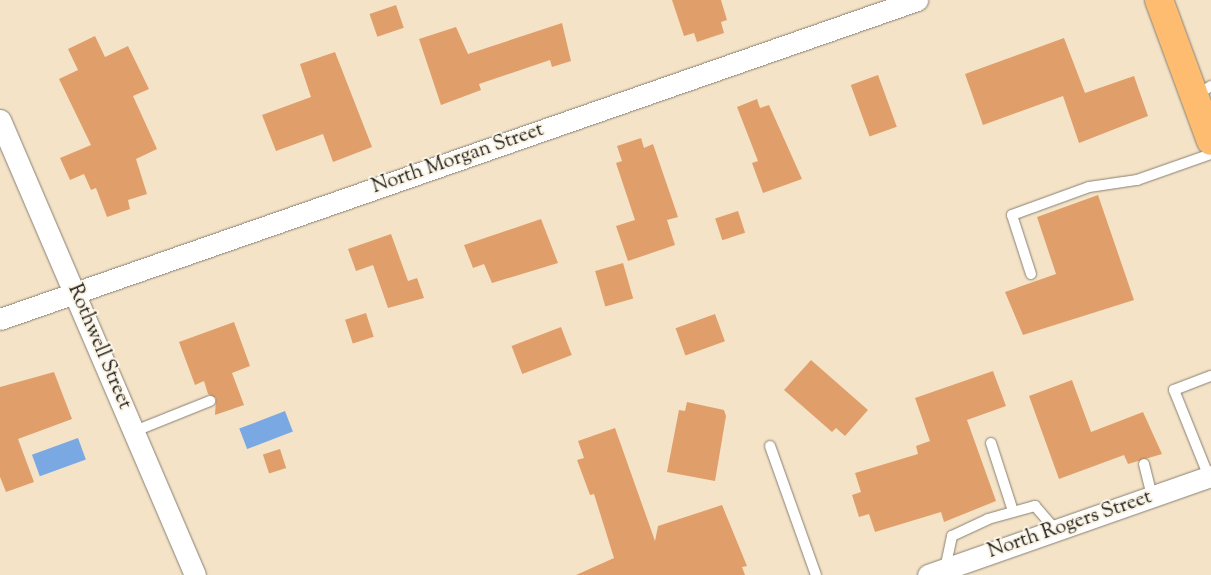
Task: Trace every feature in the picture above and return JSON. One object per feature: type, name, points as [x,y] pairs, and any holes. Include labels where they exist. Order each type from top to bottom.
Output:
[{"type":"main road","points":[[1160,0],[1203,91],[1211,141]]},
{"type":"street","name":"North Morgan Street","points":[[0,319],[917,0]]},
{"type":"street","name":"Rothwell Street","points":[[0,120],[76,292],[195,575]]},
{"type":"street","name":"North Rogers Street","points":[[937,572],[1210,476]]},
{"type":"lane","points":[[1031,274],[1012,215],[1089,187],[1137,180],[1211,154]]},
{"type":"lane","points":[[1210,476],[1174,390],[1211,376]]},
{"type":"lane","points":[[135,432],[210,401]]},
{"type":"lane","points":[[991,442],[1014,511]]},
{"type":"lane","points":[[770,446],[816,575]]},
{"type":"lane","points":[[1144,464],[1152,496]]},
{"type":"lane","points":[[937,572],[952,536],[1014,511],[1035,506],[1057,530]]},
{"type":"water","points":[[285,411],[293,432],[247,449],[239,429]]},
{"type":"water","points":[[78,438],[86,460],[40,476],[32,455]]},
{"type":"building","points":[[672,0],[721,0],[727,20],[721,22],[724,33],[697,42],[694,33],[684,36]]},
{"type":"building","points":[[396,5],[404,28],[377,37],[370,14]]},
{"type":"building","points":[[562,23],[571,61],[552,67],[550,60],[479,84],[481,90],[441,105],[419,39],[456,27],[468,54]]},
{"type":"building","points":[[95,36],[105,57],[128,46],[149,89],[133,96],[157,149],[136,159],[147,194],[128,200],[130,209],[107,217],[96,188],[91,190],[84,174],[70,180],[60,158],[91,145],[59,79],[78,70],[68,49]]},
{"type":"building","points":[[1064,38],[1085,93],[1134,76],[1148,116],[1079,143],[1063,96],[983,125],[965,74]]},
{"type":"building","points":[[335,52],[372,147],[333,162],[323,134],[276,151],[262,115],[311,97],[300,64]]},
{"type":"building","points":[[878,75],[897,127],[870,137],[851,85]]},
{"type":"building","points":[[757,99],[760,108],[769,105],[802,179],[763,193],[752,163],[758,161],[737,107]]},
{"type":"building","points":[[641,138],[644,148],[653,144],[678,217],[667,220],[675,245],[628,261],[616,226],[635,220],[616,163],[622,161],[617,146]]},
{"type":"building","points":[[1098,195],[1134,300],[1023,335],[1005,292],[1056,274],[1037,217]]},
{"type":"building","points":[[738,211],[745,233],[722,240],[715,218]]},
{"type":"building","points":[[541,219],[558,263],[492,283],[484,264],[473,268],[464,245]]},
{"type":"building","points":[[391,234],[408,281],[417,278],[424,298],[388,308],[373,265],[356,271],[348,249]]},
{"type":"building","points":[[623,263],[633,299],[605,307],[595,271]]},
{"type":"building","points":[[366,313],[374,337],[353,344],[345,320]]},
{"type":"building","points":[[715,314],[725,341],[685,356],[676,328]]},
{"type":"building","points":[[234,322],[250,366],[232,373],[244,405],[215,415],[216,398],[208,394],[204,381],[195,385],[179,342]]},
{"type":"building","points":[[561,327],[572,355],[522,374],[512,346]]},
{"type":"building","points":[[811,360],[868,410],[845,436],[836,428],[832,432],[784,390]]},
{"type":"building","points":[[993,371],[1006,406],[967,420],[996,501],[944,522],[941,512],[875,532],[869,514],[859,517],[852,495],[861,492],[855,473],[918,454],[916,446],[930,441],[915,398]]},
{"type":"building","points":[[54,372],[72,419],[18,439],[34,482],[6,492],[0,477],[0,387]]},
{"type":"building","points":[[1072,380],[1091,432],[1143,412],[1162,454],[1128,464],[1124,455],[1059,479],[1029,396]]},
{"type":"building","points":[[687,402],[724,410],[726,416],[715,481],[667,472],[679,410],[685,411]]},
{"type":"building","points":[[615,428],[655,541],[658,526],[722,505],[747,566],[742,567],[745,575],[576,575],[614,558],[594,494],[590,495],[577,460],[584,458],[578,441]]},
{"type":"building","points":[[280,449],[286,468],[269,474],[263,455]]}]
